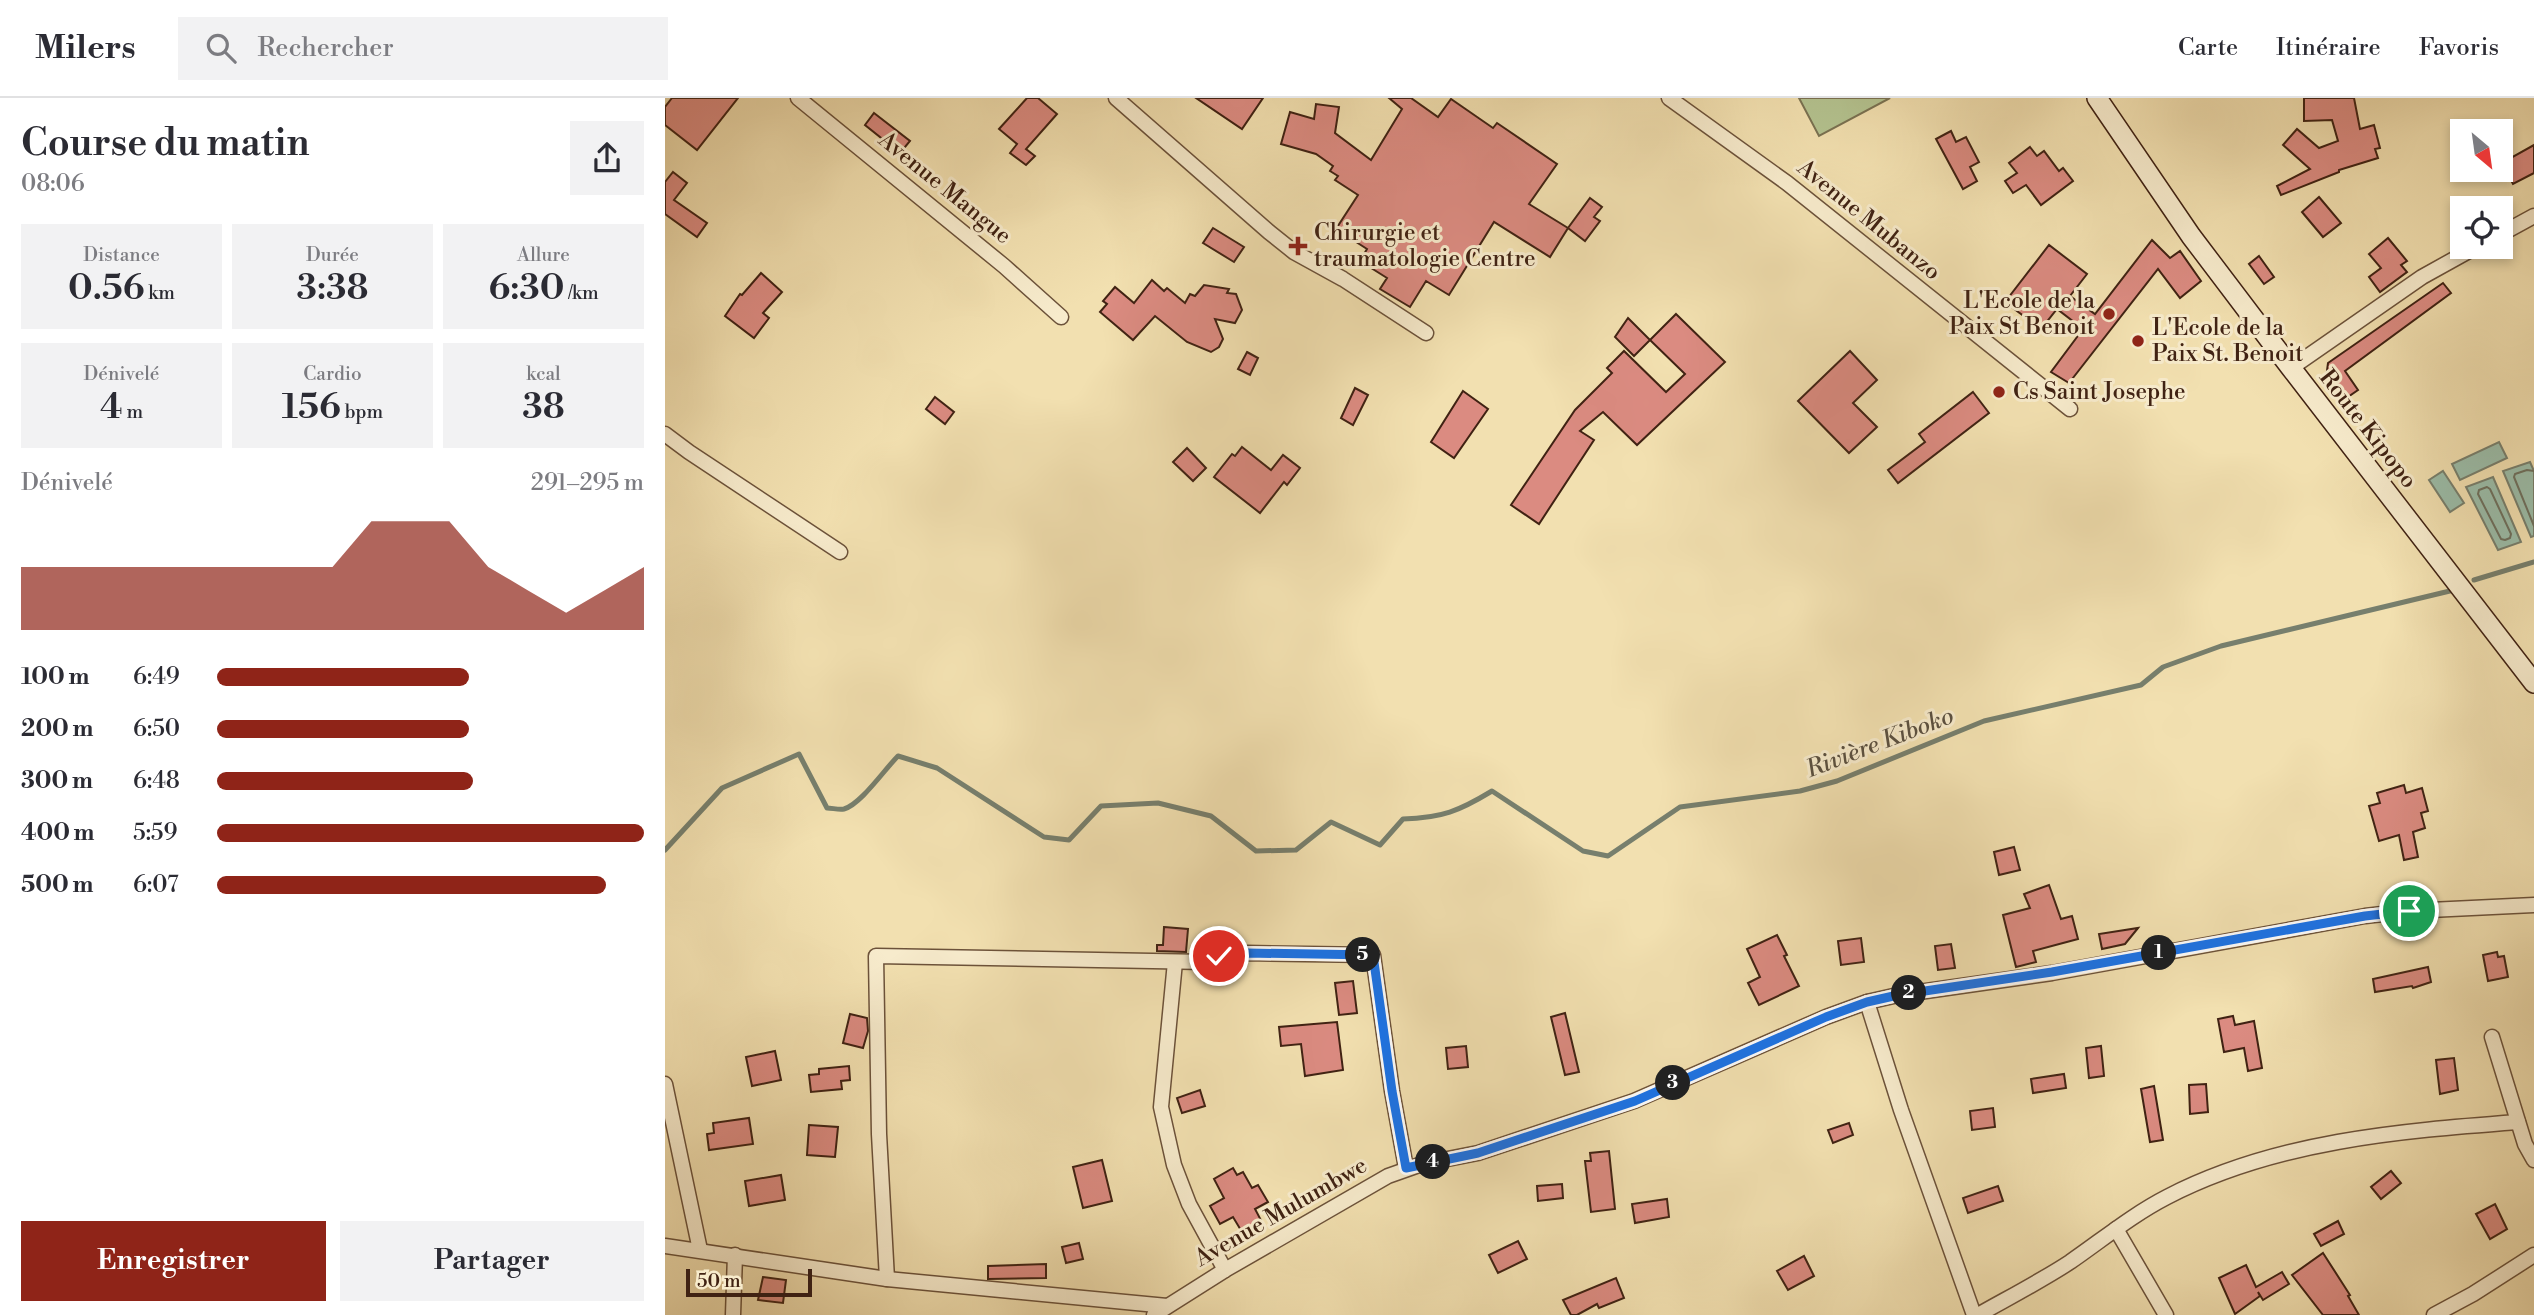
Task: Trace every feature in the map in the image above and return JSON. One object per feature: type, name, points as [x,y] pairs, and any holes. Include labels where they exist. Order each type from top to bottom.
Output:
[{"type":"main road","name":"Route Kipopo","points":[[2097,98],[2191,236],[2534,683]]},
{"type":"street","name":"Avenue Mangue","points":[[798,98],[1004,266],[1061,317]]},
{"type":"street","points":[[1116,98],[1294,251],[1426,333]]},
{"type":"street","name":"Avenue Mubanzo","points":[[1669,98],[1787,183],[2070,409]]},
{"type":"street","points":[[2513,227],[2534,216]]},
{"type":"street","points":[[2291,369],[2422,277],[2454,259]]},
{"type":"street","points":[[665,433],[689,452],[840,552]]},
{"type":"street","name":"Avenue Mulumbwe","points":[[1154,1315],[1369,1185],[1406,1168],[1478,1153],[1635,1101],[1826,1017],[1867,1002],[2365,916],[2409,911],[2534,905]]},
{"type":"street","points":[[887,1279],[879,1134],[876,956],[1207,962],[1219,956],[1247,953],[1373,955],[1406,1168]]},
{"type":"street","points":[[1175,962],[1161,1107],[1174,1165],[1189,1204],[1225,1270]]},
{"type":"street","points":[[1867,1002],[1901,1110],[1976,1315],[2066,1265],[2147,1208],[2182,1189],[2285,1153],[2396,1133],[2518,1122]]},
{"type":"street","points":[[2492,1037],[2525,1144],[2534,1160]]},
{"type":"street","points":[[665,1084],[700,1250]]},
{"type":"street","points":[[2116,1229],[2166,1315]]},
{"type":"street","points":[[665,1246],[887,1279],[1167,1306]]},
{"type":"street","points":[[733,1315],[735,1255]]},
{"type":"street","points":[[2434,1315],[2534,1255]]},
{"type":"shaded area","points":[[1799,98],[1890,98],[1819,136]]},
{"type":"water","points":[[2499,442],[2507,458],[2460,480],[2452,464]]},
{"type":"water","points":[[2530,462],[2534,471],[2534,536],[2531,537],[2503,471]]},
{"type":"water","points":[[2443,471],[2464,503],[2450,512],[2429,480]]},
{"type":"water","points":[[2493,477],[2521,542],[2498,550],[2466,487]]},
{"type":"building","points":[[672,98],[738,98],[697,150],[665,125],[665,107]]},
{"type":"building","points":[[1027,98],[1038,98],[1057,114],[1026,149],[1035,156],[1026,165],[1010,153],[1017,144],[999,129]]},
{"type":"building","points":[[1196,98],[1263,98],[1242,129]]},
{"type":"building","points":[[1389,98],[1411,98],[1438,117],[1451,99],[1493,128],[1497,123],[1557,164],[1529,204],[1568,228],[1550,257],[1494,222],[1449,295],[1426,281],[1410,307],[1380,289],[1387,278],[1360,261],[1367,249],[1336,229],[1358,195],[1335,180],[1338,176],[1330,171],[1333,166],[1316,154],[1281,144],[1290,112],[1314,119],[1316,104],[1339,107],[1335,133],[1371,160],[1402,109]]},
{"type":"building","points":[[2304,98],[2354,98],[2360,129],[2374,125],[2380,148],[2375,149],[2378,158],[2339,170],[2281,195],[2277,186],[2310,169],[2283,145],[2297,129],[2319,148],[2338,141],[2332,120],[2304,121]]},
{"type":"building","points":[[874,113],[910,141],[900,153],[865,125]]},
{"type":"building","points":[[1951,131],[1956,142],[1966,137],[1979,162],[1970,167],[1977,181],[1963,189],[1936,139]]},
{"type":"building","points":[[2534,145],[2534,173],[2513,184],[2512,182],[2513,157]]},
{"type":"building","points":[[2030,147],[2037,156],[2044,151],[2059,171],[2063,168],[2073,181],[2041,205],[2026,185],[2013,193],[2005,181],[2017,173],[2009,163]]},
{"type":"building","points":[[673,172],[687,183],[674,200],[707,223],[697,237],[665,214],[665,182]]},
{"type":"building","points":[[2319,197],[2341,223],[2323,237],[2302,212]]},
{"type":"building","points":[[1590,198],[1602,207],[1594,217],[1600,221],[1585,241],[1568,228]]},
{"type":"building","points":[[1213,228],[1244,247],[1234,262],[1203,243]]},
{"type":"building","points":[[2388,238],[2407,261],[2401,265],[2407,272],[2380,292],[2369,277],[2381,268],[2369,254]]},
{"type":"building","points":[[2152,240],[2170,258],[2180,251],[2201,281],[2180,298],[2158,269],[2069,383],[2051,372],[2083,329],[2057,309],[2041,329],[2005,302],[2049,245],[2087,274],[2070,296],[2095,314]]},
{"type":"building","points":[[2259,256],[2274,277],[2264,284],[2249,264]]},
{"type":"building","points":[[761,273],[782,292],[763,313],[769,318],[754,338],[725,316],[740,294],[742,295]]},
{"type":"building","points":[[1152,280],[1164,291],[1167,288],[1185,303],[1190,294],[1195,296],[1204,285],[1229,289],[1227,293],[1236,294],[1242,310],[1235,323],[1215,319],[1223,339],[1219,347],[1211,352],[1187,342],[1155,316],[1133,340],[1100,312],[1107,304],[1103,301],[1115,287],[1134,303]]},
{"type":"building","points":[[2443,283],[2451,293],[2345,371],[2358,390],[2342,401],[2326,378],[2328,363]]},
{"type":"building","points":[[1676,314],[1725,362],[1637,445],[1603,412],[1580,431],[1594,440],[1539,524],[1511,505],[1575,410],[1612,373],[1607,368],[1624,351],[1666,392],[1685,374],[1650,340]]},
{"type":"building","points":[[1628,318],[1650,340],[1634,356],[1615,337]]},
{"type":"building","points":[[1850,351],[1877,380],[1853,403],[1877,427],[1849,453],[1798,401]]},
{"type":"building","points":[[1247,352],[1258,358],[1250,375],[1238,369]]},
{"type":"building","points":[[1355,388],[1368,395],[1353,425],[1341,418]]},
{"type":"building","points":[[1463,391],[1488,409],[1454,458],[1431,442]]},
{"type":"building","points":[[1973,392],[1989,413],[1898,483],[1888,470],[1925,442],[1919,434]]},
{"type":"building","points":[[935,397],[954,412],[945,424],[926,409]]},
{"type":"building","points":[[1242,447],[1271,470],[1283,455],[1300,468],[1287,485],[1284,482],[1260,513],[1214,477],[1232,454],[1235,456]]},
{"type":"building","points":[[1187,448],[1206,468],[1193,481],[1173,462]]},
{"type":"building","points":[[2404,785],[2406,793],[2422,788],[2428,811],[2421,813],[2425,828],[2413,832],[2418,857],[2404,860],[2399,835],[2379,841],[2369,806],[2380,803],[2377,793]]},
{"type":"building","points":[[2014,847],[2020,870],[1999,875],[1994,852]]},
{"type":"building","points":[[2049,885],[2061,919],[2072,916],[2078,939],[2033,951],[2036,962],[2016,967],[2003,915],[2030,908],[2024,894]]},
{"type":"building","points":[[1164,927],[1188,929],[1186,952],[1157,951],[1157,945],[1163,945]]},
{"type":"building","points":[[2138,928],[2125,944],[2102,949],[2099,934]]},
{"type":"building","points":[[1777,935],[1799,986],[1759,1005],[1748,983],[1760,977],[1747,949]]},
{"type":"building","points":[[1861,938],[1864,962],[1841,965],[1838,941]]},
{"type":"building","points":[[1951,944],[1955,968],[1938,970],[1935,946]]},
{"type":"building","points":[[2497,952],[2498,957],[2504,956],[2508,977],[2488,981],[2483,955]]},
{"type":"building","points":[[2428,967],[2431,982],[2413,988],[2375,992],[2373,979]]},
{"type":"building","points":[[1353,981],[1357,1013],[1339,1015],[1335,983]]},
{"type":"building","points":[[1565,1013],[1579,1072],[1565,1075],[1551,1017]]},
{"type":"building","points":[[850,1014],[867,1018],[868,1031],[863,1048],[843,1043]]},
{"type":"building","points":[[2233,1016],[2235,1025],[2254,1021],[2262,1068],[2248,1071],[2244,1048],[2224,1052],[2218,1019]]},
{"type":"building","points":[[1337,1022],[1343,1070],[1305,1076],[1301,1044],[1281,1046],[1279,1027]]},
{"type":"building","points":[[1466,1046],[1468,1067],[1448,1069],[1446,1048]]},
{"type":"building","points":[[2101,1046],[2104,1076],[2089,1078],[2086,1048]]},
{"type":"building","points":[[775,1051],[781,1080],[752,1086],[746,1057]]},
{"type":"building","points":[[2454,1058],[2458,1090],[2440,1094],[2436,1060]]},
{"type":"building","points":[[849,1066],[850,1080],[841,1081],[842,1089],[811,1092],[809,1075],[819,1074],[819,1069]]},
{"type":"building","points":[[2064,1074],[2066,1088],[2033,1093],[2031,1079]]},
{"type":"building","points":[[2206,1084],[2208,1112],[2190,1114],[2189,1085]]},
{"type":"building","points":[[2154,1086],[2163,1140],[2150,1142],[2141,1089]]},
{"type":"building","points":[[1200,1090],[1205,1106],[1182,1113],[1177,1098]]},
{"type":"building","points":[[1993,1108],[1995,1127],[1972,1130],[1970,1111]]},
{"type":"building","points":[[749,1118],[753,1144],[709,1150],[707,1134],[714,1133],[713,1123]]},
{"type":"building","points":[[1849,1123],[1853,1135],[1833,1143],[1828,1130]]},
{"type":"building","points":[[809,1125],[838,1127],[835,1157],[807,1155]]},
{"type":"building","points":[[1609,1151],[1615,1209],[1591,1212],[1585,1161],[1591,1161],[1590,1153]]},
{"type":"building","points":[[1102,1160],[1112,1201],[1083,1208],[1073,1167]]},
{"type":"building","points":[[1233,1168],[1237,1175],[1243,1172],[1252,1188],[1258,1185],[1268,1202],[1255,1209],[1264,1226],[1245,1237],[1233,1217],[1220,1224],[1210,1206],[1224,1198],[1214,1179]]},
{"type":"building","points":[[2391,1171],[2401,1183],[2381,1199],[2371,1187]]},
{"type":"building","points":[[781,1175],[785,1200],[749,1206],[745,1181]]},
{"type":"building","points":[[1562,1184],[1563,1198],[1538,1201],[1537,1186]]},
{"type":"building","points":[[1998,1186],[2003,1201],[1968,1213],[1963,1198]]},
{"type":"building","points":[[1667,1199],[1669,1217],[1635,1223],[1632,1204]]},
{"type":"building","points":[[2495,1204],[2507,1229],[2490,1239],[2476,1214]]},
{"type":"building","points":[[2338,1221],[2344,1234],[2321,1246],[2314,1234]]},
{"type":"building","points":[[1518,1241],[1527,1259],[1498,1273],[1489,1255]]},
{"type":"building","points":[[1079,1243],[1083,1259],[1066,1263],[1062,1247]]},
{"type":"building","points":[[2323,1253],[2350,1295],[2348,1296],[2359,1315],[2323,1315],[2292,1275]]},
{"type":"building","points":[[1804,1256],[1814,1276],[1788,1290],[1777,1271]]},
{"type":"building","points":[[1046,1264],[1046,1278],[988,1279],[988,1266]]},
{"type":"building","points":[[2246,1265],[2256,1287],[2282,1272],[2289,1284],[2263,1300],[2258,1292],[2260,1296],[2235,1314],[2219,1278]]},
{"type":"building","points":[[763,1277],[786,1280],[783,1303],[758,1300]]},
{"type":"building","points":[[1616,1278],[1624,1298],[1599,1308],[1597,1304],[1577,1315],[1571,1315],[1563,1300]]},
{"type":"waterway","name":"Rivière Kiboko","points":[[2474,580],[2534,562]]},
{"type":"waterway","name":"Rivière Kiboko","points":[[665,850],[722,788],[799,754],[827,808],[842,809],[858,801],[898,756],[937,768],[1044,837],[1069,840],[1101,806],[1158,803],[1211,816],[1256,851],[1296,850],[1331,822],[1380,845],[1403,819],[1450,812],[1492,791],[1583,851],[1608,856],[1680,807],[1800,791],[1837,781],[1984,721],[2141,685],[2163,667],[2221,646],[2454,590]]},
{"type":"place","name":"Chirurgie et traumatologie Centre","points":[[1298,246]]},
{"type":"place","name":"L'Ecole de la Paix St Benoit","points":[[2109,314]]},
{"type":"place","name":"L'Ecole de la Paix St. Benoit","points":[[2138,341]]},
{"type":"place","name":"Cs Saint Josephe","points":[[1999,392]]},
{"type":"route","points":[[1219,956],[1247,953],[1373,955],[1406,1168],[1478,1153],[1635,1101],[1826,1017],[1867,1002],[2365,916],[2409,911]]}]
